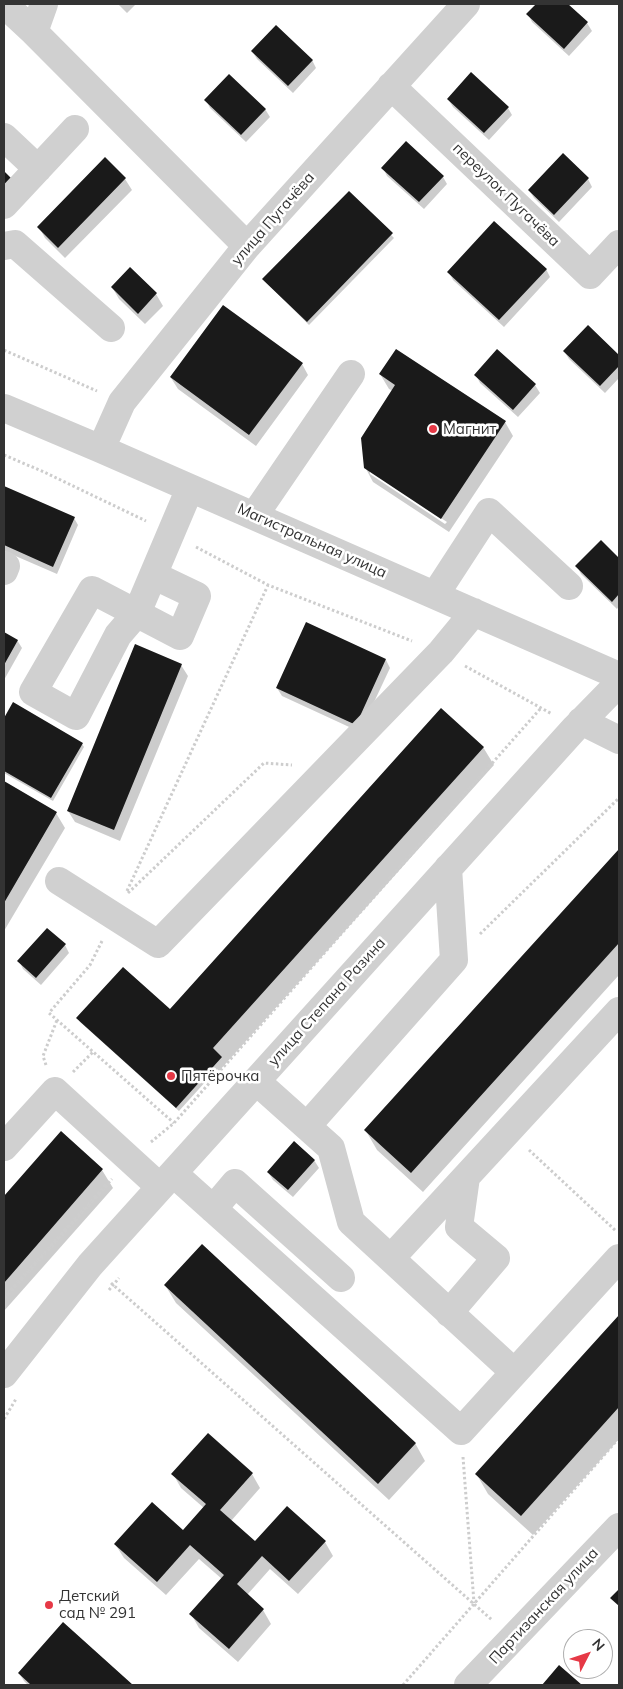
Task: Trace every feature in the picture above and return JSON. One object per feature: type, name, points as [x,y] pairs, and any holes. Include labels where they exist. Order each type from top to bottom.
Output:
[{"type":"street","points":[[4,4],[247,246]]},
{"type":"street","points":[[34,32],[44,4]]},
{"type":"street","name":"улица Пугачёва","points":[[101,449],[122,402],[247,246],[466,4]]},
{"type":"street","name":"переулок Пугачёва","points":[[391,86],[590,275],[619,244]]},
{"type":"street","points":[[4,205],[75,129]]},
{"type":"street","points":[[4,137],[38,169]]},
{"type":"street","points":[[4,246],[15,244],[111,328]]},
{"type":"street","points":[[254,516],[350,374]]},
{"type":"street","name":"Магистральная улица","points":[[4,408],[619,676]]},
{"type":"street","points":[[153,576],[196,596],[180,636],[137,613],[190,488]]},
{"type":"street","points":[[435,595],[489,512],[570,586]]},
{"type":"street","points":[[4,565],[6,566],[4,570]]},
{"type":"street","points":[[60,881],[158,944],[441,652],[474,612]]},
{"type":"street","name":"улица Степана Разина","points":[[4,1374],[90,1265],[448,868],[578,725],[619,683]]},
{"type":"street","points":[[578,725],[619,740]]},
{"type":"street","points":[[307,1126],[454,960],[448,868]]},
{"type":"street","points":[[391,1258],[619,1010]]},
{"type":"street","points":[[256,1081],[331,1148],[351,1222],[514,1372]]},
{"type":"street","points":[[8,1136],[55,1091],[131,1158],[214,1209],[461,1431],[619,1258]]},
{"type":"street","points":[[449,1313],[496,1258],[459,1227],[466,1177]]},
{"type":"street","points":[[214,1209],[235,1183],[341,1278]]},
{"type":"street","name":"Партизанская улица","points":[[468,1685],[514,1639],[619,1526]]},
{"type":"path","points":[[4,350],[122,402]]},
{"type":"path","points":[[4,455],[44,472],[171,534],[268,585],[441,652],[541,708],[578,725]]},
{"type":"path","points":[[268,585],[124,897],[264,763],[329,767]]},
{"type":"path","points":[[4,1298],[131,1158],[174,1123],[541,708]]},
{"type":"path","points":[[454,960],[619,798]]},
{"type":"path","points":[[114,917],[90,966],[49,1013],[174,1123]]},
{"type":"path","points":[[55,1091],[43,1056],[57,1020]]},
{"type":"path","points":[[508,1130],[619,1234]]},
{"type":"path","points":[[90,1265],[514,1639]]},
{"type":"path","points":[[461,1431],[474,1604]]},
{"type":"path","points":[[403,1685],[619,1438]]},
{"type":"building","points":[[536,4],[568,4],[588,22],[564,49],[526,14]]},
{"type":"building","points":[[276,25],[313,60],[288,86],[251,51]]},
{"type":"building","points":[[471,72],[509,107],[484,133],[447,99]]},
{"type":"building","points":[[229,74],[266,109],[241,135],[204,100]]},
{"type":"building","points":[[406,141],[444,176],[419,202],[381,168]]},
{"type":"building","points":[[563,153],[589,178],[554,215],[528,190]]},
{"type":"building","points":[[105,157],[126,178],[58,248],[37,227]]},
{"type":"building","points":[[4,171],[16,183],[4,196]]},
{"type":"building","points":[[349,191],[393,233],[307,322],[262,279]]},
{"type":"building","points":[[494,221],[547,269],[499,320],[447,272]]},
{"type":"building","points":[[130,267],[157,293],[138,314],[111,287]]},
{"type":"building","points":[[223,305],[303,363],[249,435],[170,377]]},
{"type":"building","points":[[588,325],[619,355],[619,366],[600,386],[563,351]]},
{"type":"building","name":"Магнит","points":[[396,349],[506,421],[441,519],[364,468],[361,438],[395,385],[379,374]]},
{"type":"building","points":[[497,349],[536,384],[513,410],[474,375]]},
{"type":"building","points":[[4,486],[75,517],[53,567],[4,545]]},
{"type":"building","points":[[601,540],[619,558],[619,594],[612,602],[575,566]]},
{"type":"building","points":[[306,622],[386,659],[356,725],[276,688]]},
{"type":"building","points":[[4,632],[18,640],[4,665]]},
{"type":"building","points":[[135,644],[182,664],[114,830],[67,811]]},
{"type":"building","points":[[13,702],[83,743],[51,798],[4,771],[4,718]]},
{"type":"building","points":[[441,708],[484,747],[213,1048],[222,1057],[176,1108],[76,1018],[123,967],[170,1009]]},
{"type":"building","points":[[4,781],[57,812],[4,903]]},
{"type":"building","points":[[619,849],[619,943],[411,1173],[364,1130]]},
{"type":"building","points":[[47,928],[66,944],[36,978],[17,961]]},
{"type":"building","points":[[61,1131],[103,1169],[4,1283],[4,1196]]},
{"type":"building","points":[[294,1141],[315,1160],[288,1190],[267,1172]]},
{"type":"building","points":[[202,1244],[416,1443],[378,1484],[164,1285]]},
{"type":"building","points":[[619,1315],[619,1407],[521,1516],[475,1474]]},
{"type":"building","points":[[208,1433],[253,1473],[220,1510],[255,1541],[287,1506],[326,1541],[289,1581],[262,1556],[237,1584],[264,1609],[229,1649],[189,1614],[224,1575],[190,1545],[157,1582],[114,1544],[152,1502],[183,1530],[206,1504],[171,1474]]},
{"type":"building","points":[[619,1589],[619,1606],[610,1598]]},
{"type":"building","points":[[63,1622],[133,1685],[31,1685],[18,1673]]},
{"type":"building","points":[[559,1665],[563,1668],[563,1679],[575,1679],[582,1685],[542,1685]]},
{"type":"place","name":"Магнит","points":[[433,429]]},
{"type":"place","name":"Пятёрочка","points":[[171,1076]]},
{"type":"place","name":"Детский сад № 291","points":[[49,1605]]}]
